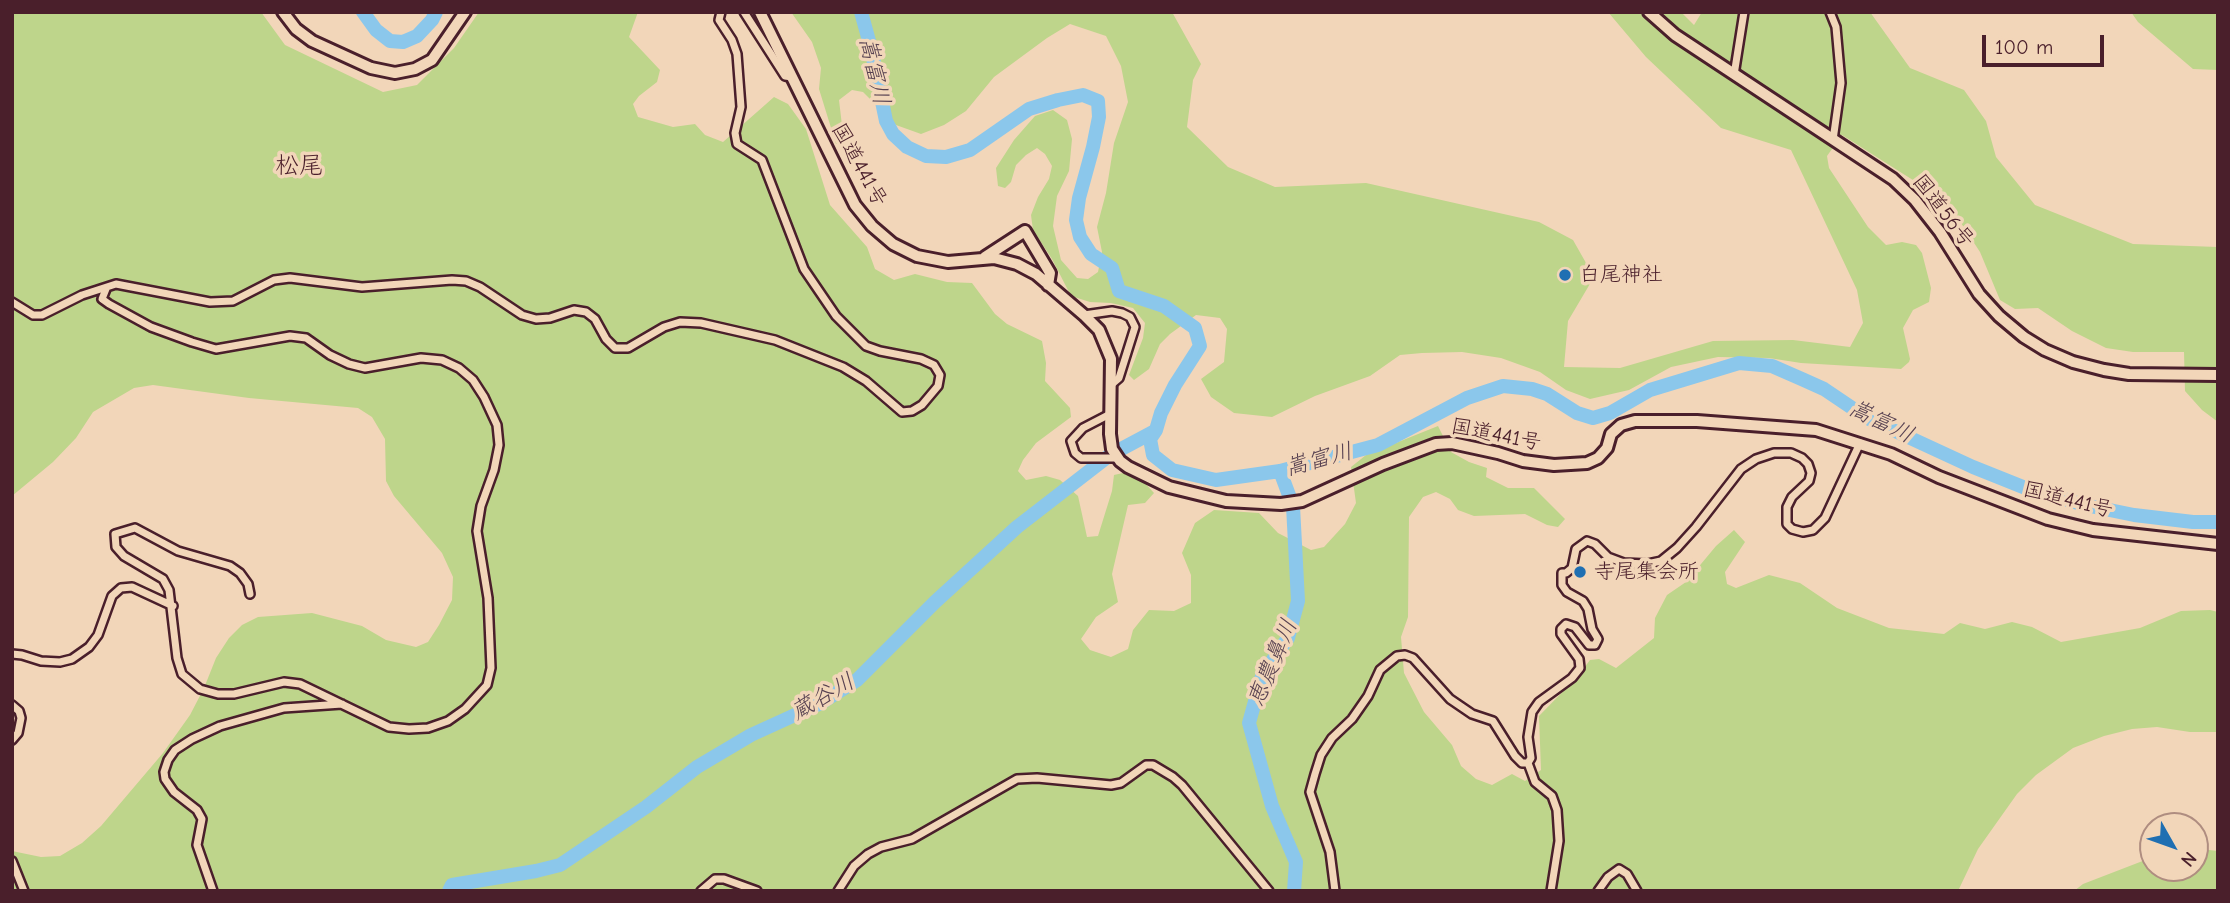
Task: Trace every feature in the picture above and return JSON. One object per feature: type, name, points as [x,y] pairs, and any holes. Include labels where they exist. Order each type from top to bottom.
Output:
[{"type":"highway","points":[[283,12],[296,29],[312,41],[371,68],[395,73],[415,69],[432,60],[465,12]]},
{"type":"highway","name":"国道441号","points":[[760,12],[855,205],[872,226],[893,244],[917,256],[948,262],[994,258],[1017,264],[1037,274],[1099,330],[1106,344],[1111,359],[1112,449],[1118,458],[1149,479],[1169,487],[1226,501],[1281,504],[1302,501],[1436,444],[1452,443],[1533,463],[1587,463],[1598,458],[1606,448],[1611,434],[1621,425],[1635,421],[1697,421],[1816,430],[1891,454],[1939,477],[2048,519],[2093,530],[2218,544]]},
{"type":"highway","name":"国道56号","points":[[1649,12],[1675,35],[1752,88],[1893,179],[1915,200],[1940,232],[1979,293],[1999,316],[2045,351],[2104,370],[2218,375]]},
{"type":"highway","name":"国道441号","points":[[983,258],[1026,231],[1050,273],[1048,285]]},
{"type":"street","points":[[250,594],[248,584],[240,573],[230,566],[178,551],[135,527],[115,534],[116,547],[124,556],[163,579],[173,606],[177,658],[182,674],[200,689],[218,694],[233,694],[284,682],[300,684],[389,727],[428,728],[448,721],[465,709],[487,685],[491,668],[488,598],[477,531],[481,506],[494,470],[499,445],[497,425],[473,380],[459,368],[442,360],[421,358],[365,368],[330,355],[306,338],[290,336],[216,349],[151,327],[109,304],[102,299],[108,285],[133,286],[211,302],[233,301],[274,280],[284,279],[362,286],[466,281],[480,287],[522,316],[536,319],[550,318],[574,310],[586,312],[595,319],[606,339],[615,348],[628,348],[664,327],[680,322],[701,323],[775,340],[843,367],[866,381],[902,412],[912,411],[922,405],[938,386],[940,375],[934,365],[921,359],[866,346],[836,316],[804,268],[762,160],[737,144],[735,133],[741,107],[737,54],[733,40],[719,20],[721,12]]},
{"type":"street","points":[[744,12],[785,76],[792,77]]},
{"type":"street","points":[[1734,75],[1744,12]]},
{"type":"street","points":[[1830,12],[1836,27],[1841,83],[1833,140]]},
{"type":"street","points":[[12,302],[33,315],[42,315],[82,295],[106,289]]},
{"type":"street","points":[[1083,315],[1122,313],[1130,317],[1135,327],[1119,378],[1112,384]]},
{"type":"street","points":[[1110,414],[1083,428],[1071,441],[1075,453],[1082,458],[1118,458]]},
{"type":"street","points":[[1528,763],[1531,758],[1528,737],[1532,712],[1539,702],[1572,678],[1580,668],[1579,659],[1561,634],[1561,629],[1566,624],[1575,627],[1589,645],[1595,645],[1598,639],[1583,601],[1567,592],[1562,585],[1562,573],[1572,568],[1576,549],[1580,544],[1587,541],[1595,544],[1608,557],[1624,563],[1647,564],[1661,561],[1696,527],[1741,469],[1756,459],[1774,453],[1791,453],[1802,457],[1808,464],[1811,472],[1809,481],[1792,497],[1787,507],[1787,524],[1792,529],[1803,532],[1813,530],[1825,518],[1860,443]]},
{"type":"street","points":[[12,654],[60,663],[72,659],[89,647],[98,635],[112,596],[121,588],[132,587],[173,606]]},
{"type":"street","points":[[1335,891],[1335,875],[1311,792],[1315,774],[1321,755],[1332,738],[1368,696],[1381,670],[1397,656],[1413,658],[1450,699],[1472,714],[1493,722],[1515,756],[1522,763],[1528,763]]},
{"type":"street","points":[[213,891],[197,845],[202,819],[197,810],[174,792],[165,779],[164,772],[175,750],[220,726],[284,708],[346,704]]},
{"type":"street","points":[[12,705],[19,710],[21,718],[18,733],[12,740]]},
{"type":"street","points":[[1528,763],[1535,782],[1552,796],[1557,810],[1559,841],[1551,891]]},
{"type":"street","points":[[838,891],[854,866],[868,854],[881,847],[920,835],[1017,779],[1037,778],[1111,785],[1121,783],[1146,765],[1153,765],[1182,785],[1269,891]]},
{"type":"street","points":[[12,861],[24,891]]},
{"type":"street","points":[[1598,891],[1608,877],[1619,869],[1627,874],[1637,891]]},
{"type":"street","points":[[701,891],[716,879],[724,879],[757,891]]},
{"type":"green space","points":[[12,12],[261,12],[285,45],[383,92],[417,85],[454,48],[479,12],[638,12],[629,37],[660,70],[657,82],[633,104],[638,117],[673,127],[695,124],[705,135],[723,142],[774,97],[788,104],[806,129],[830,205],[867,247],[875,269],[894,280],[915,274],[947,282],[972,283],[995,314],[1007,324],[1042,341],[1046,363],[1045,381],[1070,408],[1071,417],[1036,443],[1018,471],[1026,480],[1046,476],[1060,480],[1078,496],[1087,537],[1098,536],[1112,491],[1114,475],[1123,473],[1144,482],[1154,493],[1145,503],[1128,505],[1112,574],[1118,602],[1096,617],[1081,639],[1090,650],[1111,657],[1128,649],[1133,630],[1149,610],[1174,611],[1191,603],[1191,575],[1182,553],[1195,523],[1214,510],[1259,513],[1278,533],[1311,550],[1324,547],[1345,524],[1356,503],[1351,467],[1366,455],[1438,426],[1451,452],[1487,468],[1486,477],[1508,488],[1534,488],[1565,519],[1558,527],[1547,525],[1525,514],[1474,516],[1458,510],[1450,499],[1436,492],[1423,497],[1409,517],[1408,617],[1401,637],[1404,673],[1424,712],[1452,745],[1461,766],[1476,779],[1492,785],[1512,774],[1525,781],[1541,770],[1539,716],[1590,660],[1599,659],[1616,668],[1654,638],[1655,618],[1667,595],[1686,582],[1716,546],[1734,530],[1745,542],[1725,572],[1727,584],[1736,588],[1769,575],[1800,583],[1837,608],[1889,628],[1944,634],[1960,623],[1985,629],[2012,622],[2032,627],[2061,642],[2140,628],[2181,611],[2218,612],[2218,732],[2190,732],[2157,727],[2132,729],[2073,748],[2036,775],[2017,794],[1978,849],[1958,891],[12,891],[12,851],[41,857],[60,856],[82,843],[101,826],[163,753],[190,715],[216,658],[229,638],[242,625],[258,617],[312,613],[362,626],[386,640],[416,647],[428,642],[439,625],[452,600],[453,577],[442,553],[394,496],[386,481],[385,439],[372,417],[358,408],[249,398],[153,385],[134,388],[93,412],[76,438],[53,462],[12,496]]},
{"type":"green space","points":[[791,12],[1172,12],[1201,64],[1193,80],[1187,127],[1228,167],[1275,187],[1366,183],[1539,222],[1573,240],[1594,277],[1568,321],[1564,367],[1620,368],[1713,341],[1793,340],[1850,347],[1863,323],[1857,290],[1791,150],[1721,128],[1646,57],[1608,12],[1681,12],[1694,25],[1702,12],[1870,12],[1910,68],[1964,90],[1986,121],[1996,157],[2035,205],[2133,244],[2218,247],[2218,422],[2202,410],[2185,391],[2184,352],[2133,352],[2106,348],[2072,331],[2038,308],[2015,309],[2000,300],[1980,252],[1944,197],[1933,187],[1916,182],[1842,135],[1827,156],[1829,168],[1868,227],[1886,245],[1902,242],[1916,245],[1922,253],[1931,288],[1929,302],[1913,310],[1903,328],[1910,359],[1901,369],[1801,363],[1769,358],[1718,357],[1671,367],[1629,390],[1590,399],[1566,390],[1540,372],[1501,358],[1462,352],[1422,353],[1400,355],[1370,376],[1315,396],[1272,417],[1234,413],[1211,397],[1201,379],[1224,362],[1227,329],[1220,318],[1196,315],[1160,344],[1149,369],[1134,380],[1129,375],[1143,338],[1145,323],[1133,308],[1090,302],[1071,296],[1033,230],[1031,215],[1049,179],[1052,166],[1045,154],[1037,148],[1026,155],[1016,165],[1011,182],[1005,188],[998,186],[996,168],[1014,140],[1035,116],[1053,110],[1067,120],[1072,139],[1069,171],[1057,196],[1053,226],[1061,260],[1077,278],[1088,279],[1098,272],[1102,252],[1097,227],[1114,143],[1128,102],[1121,66],[1106,36],[1070,24],[994,77],[966,111],[944,125],[921,134],[896,125],[863,92],[852,90],[839,100],[843,134],[842,143],[836,144],[819,89],[821,68],[812,42]]},
{"type":"green space","points":[[2131,12],[2218,12],[2218,70],[2193,69],[2138,22]]},
{"type":"green space","points":[[2209,850],[2218,851],[2218,891],[2074,891],[2083,884],[2139,862],[2139,882],[2209,882]]},
{"type":"waterway","name":"嵩富川","points":[[363,12],[376,30],[390,41],[403,42],[417,36],[436,12]]},
{"type":"waterway","name":"嵩富川","points":[[861,12],[886,121],[893,134],[907,147],[926,156],[946,157],[970,150],[1029,109],[1083,95],[1098,101],[1099,117],[1076,220],[1080,237],[1091,254],[1112,268],[1119,291],[1164,306],[1195,328],[1200,346],[1175,385],[1150,439],[1153,455],[1172,470],[1216,480],[1280,471],[1378,445],[1467,398],[1503,386],[1532,389],[1547,394],[1577,413],[1593,418],[1610,413],[1650,390],[1739,363],[1772,366],[1824,389],[1867,418],[2028,489],[2134,515],[2218,522]]},
{"type":"waterway","name":"蔵谷川","points":[[449,891],[452,885],[560,865],[646,807],[697,767],[751,735],[819,704],[857,680],[935,602],[1017,527],[1110,455],[1155,431]]},
{"type":"waterway","name":"恵農鼻川","points":[[1280,471],[1293,506],[1298,601],[1288,638],[1262,676],[1249,723],[1272,806],[1296,862],[1294,891]]},
{"type":"place","name":"白尾神社","points":[[1565,275]]},
{"type":"place","name":"寺尾集会所","points":[[1580,572]]},
{"type":"district","name":"松尾","points":[[299,166]]}]
